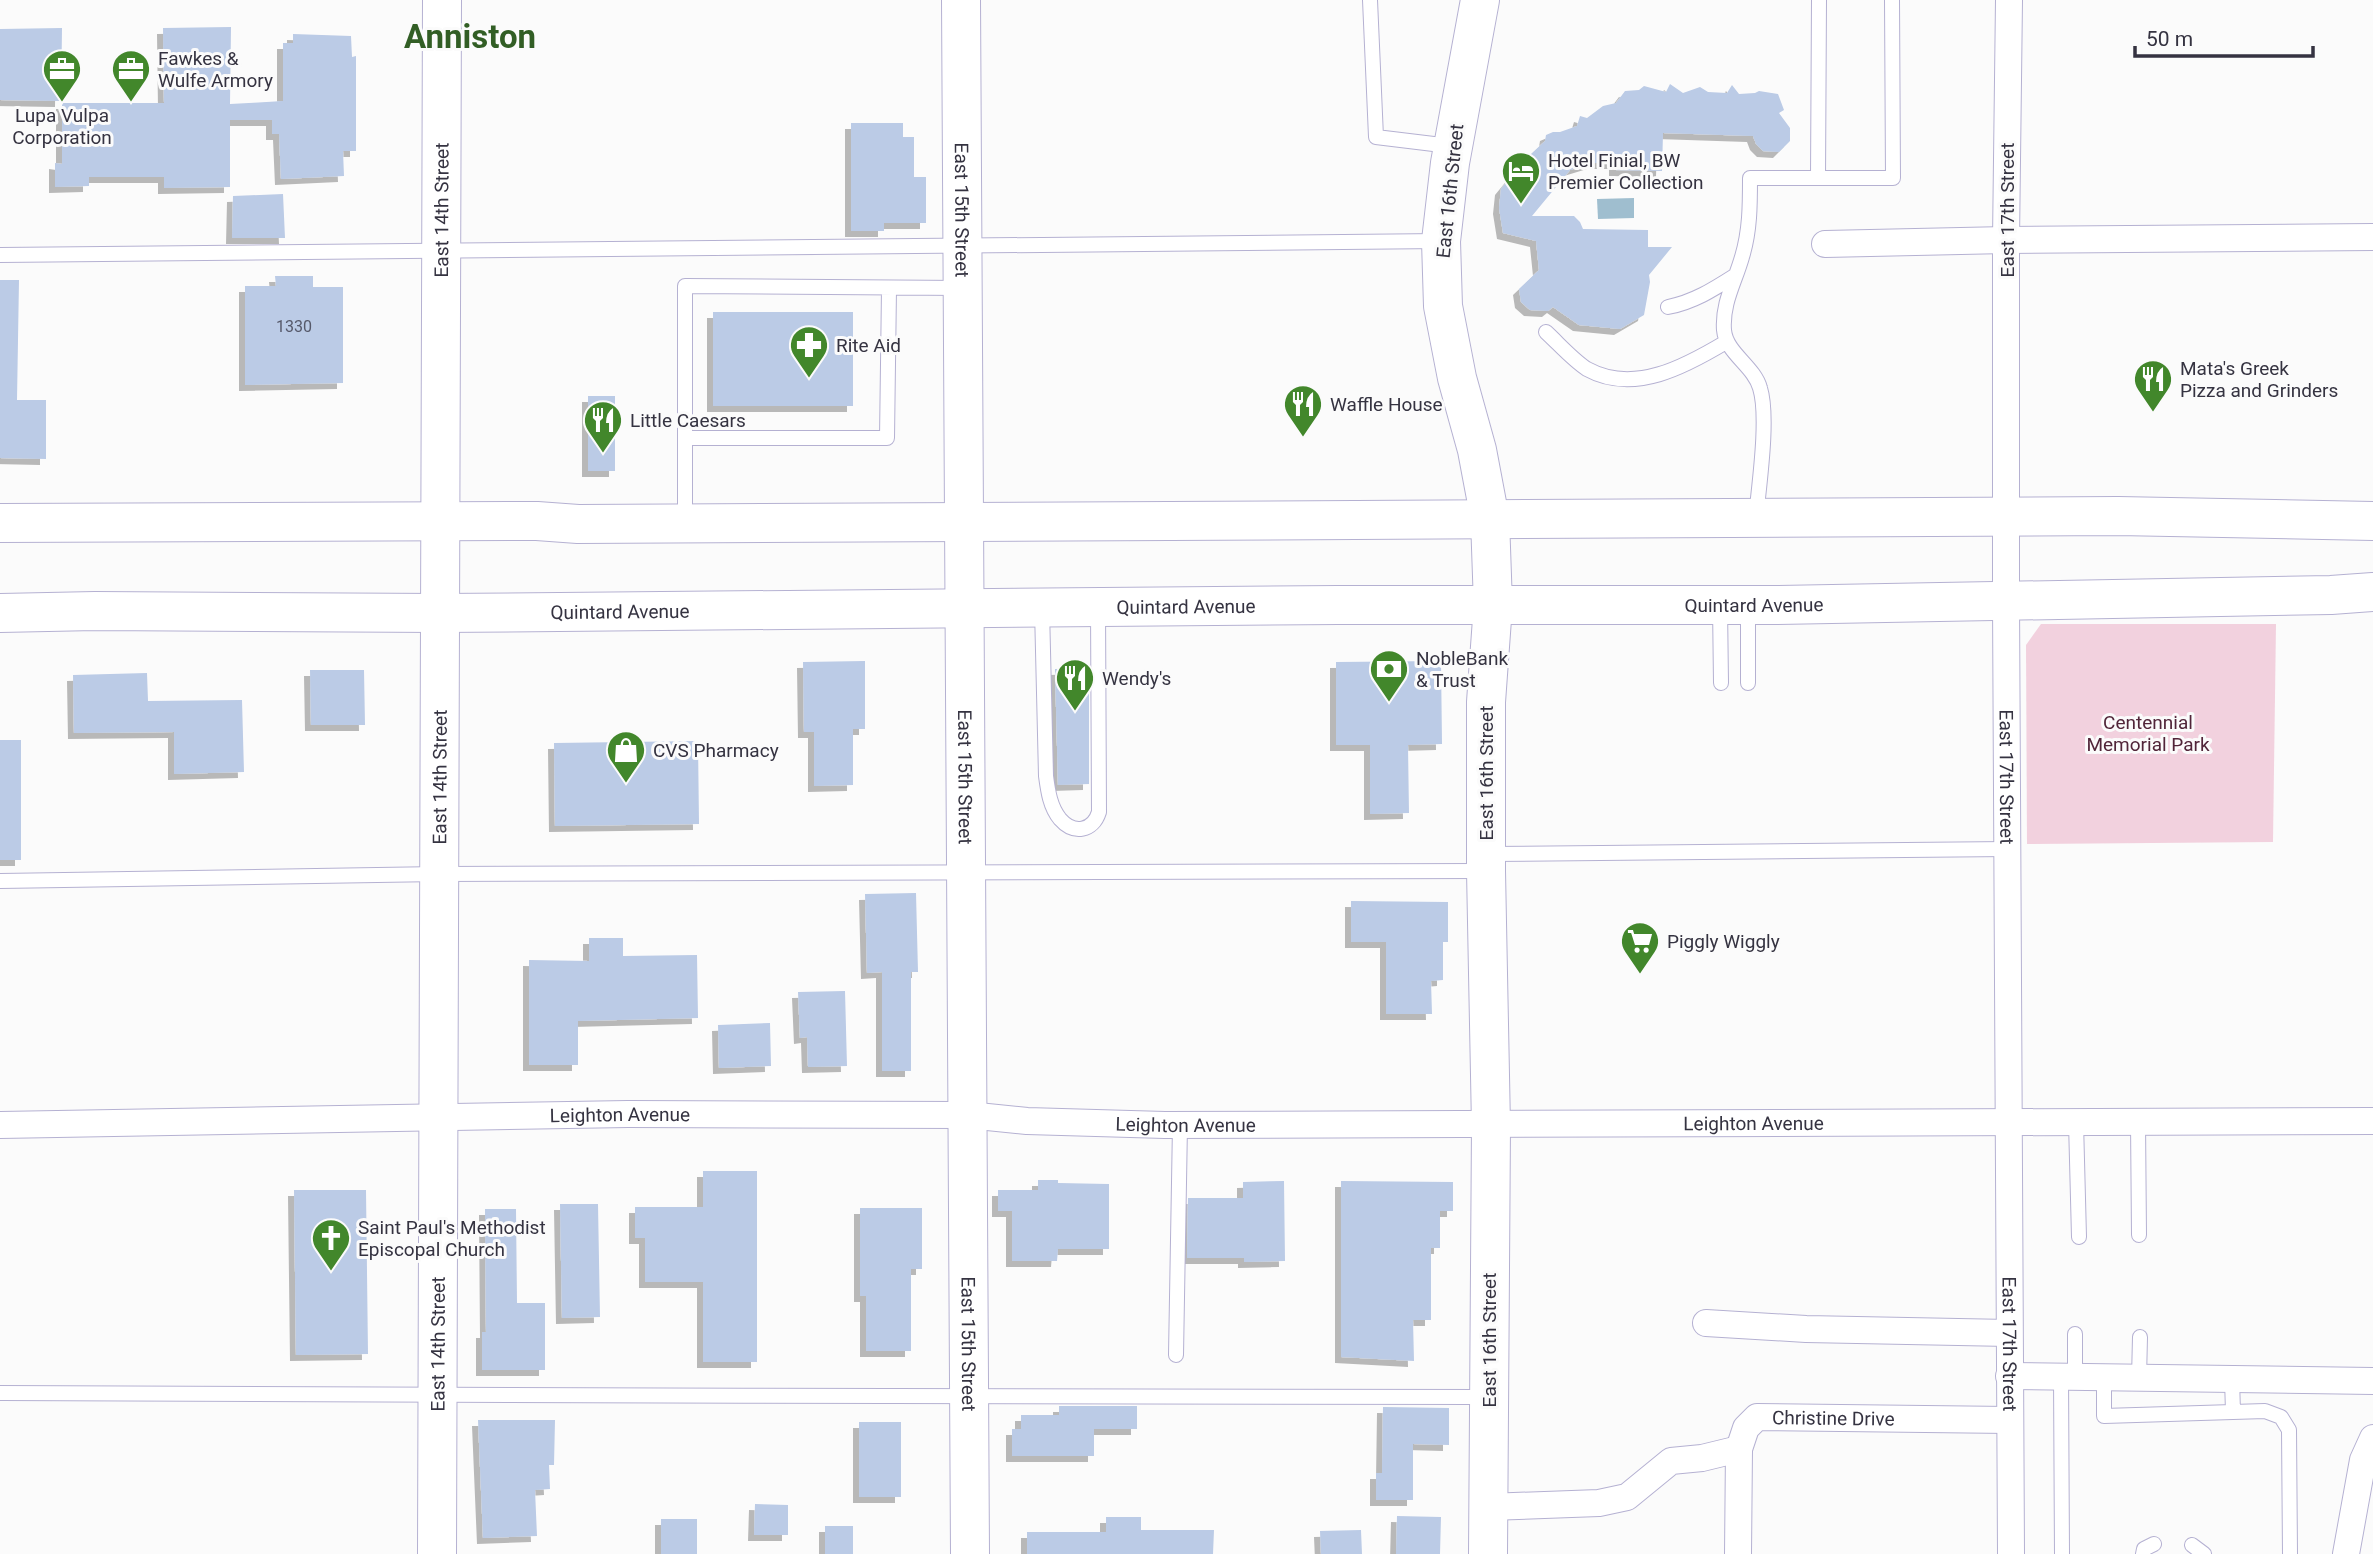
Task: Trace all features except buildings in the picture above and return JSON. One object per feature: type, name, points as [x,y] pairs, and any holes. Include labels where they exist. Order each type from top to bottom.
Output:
[{"type":"main road","name":"East 14th Street","points":[[438,1554],[442,0]]},
{"type":"main road","name":"East 15th Street","points":[[961,0],[971,1554]]},
{"type":"main road","name":"East 16th Street","points":[[1480,0],[1453,146],[1441,241],[1446,318],[1490,519],[1493,605],[1486,702],[1491,1126],[1488,1554]]},
{"type":"main road","points":[[0,523],[685,523],[2118,516],[2373,521]]},
{"type":"main road","name":"Quintard Avenue","points":[[0,613],[1734,605],[2331,595],[2373,592]]},
{"type":"street","name":"East 17th Street","points":[[2009,0],[2006,601],[2011,1554]]},
{"type":"street","points":[[1825,244],[2373,237]]},
{"type":"street","name":"Leighton Avenue","points":[[0,1125],[628,1114],[968,1115],[1027,1121],[1180,1125],[2373,1121]]},
{"type":"street","points":[[1706,1323],[1806,1329],[2009,1333]]},
{"type":"street","points":[[2009,1376],[2373,1381]]},
{"type":"street","name":"Christine Drive","points":[[1738,1554],[1739,1449],[1746,1428],[1757,1417],[2009,1420]]},
{"type":"street","points":[[2346,1554],[2363,1460],[2373,1438]]},
{"type":"street","points":[[1488,1507],[1599,1503],[1627,1497],[1671,1461],[1702,1458],[1739,1449]]},
{"type":"lane","points":[[1370,0],[1376,138],[1453,146]]},
{"type":"lane","points":[[1818,178],[1819,0]]},
{"type":"lane","points":[[1756,518],[1762,438],[1760,387],[1746,364],[1726,342],[1724,329],[1725,306],[1742,257],[1750,222],[1750,178],[1893,178],[1892,0]]},
{"type":"lane","points":[[0,256],[441,254],[962,245],[1441,241]]},
{"type":"lane","points":[[1668,307],[1700,297],[1736,275]]},
{"type":"lane","points":[[685,523],[685,286],[963,288]]},
{"type":"lane","points":[[685,438],[887,438],[889,289]]},
{"type":"lane","points":[[1546,332],[1586,368],[1604,376],[1626,380],[1680,368],[1726,342]]},
{"type":"lane","points":[[1734,605],[1748,683]]},
{"type":"lane","points":[[1721,683],[1734,605]]},
{"type":"lane","points":[[1042,608],[1046,776],[1049,800],[1060,819],[1073,828],[1085,829],[1092,825],[1100,812],[1098,607]]},
{"type":"lane","points":[[0,881],[439,874],[966,871],[2008,849]]},
{"type":"lane","points":[[2076,1122],[2079,1237]]},
{"type":"lane","points":[[2138,1122],[2138,1235]]},
{"type":"lane","points":[[1176,1355],[1180,1125]]},
{"type":"lane","points":[[2062,1554],[2068,1377],[2075,1334]]},
{"type":"lane","points":[[2139,1378],[2140,1337]]},
{"type":"lane","points":[[2104,1378],[2104,1416],[2264,1411],[2281,1417],[2289,1430],[2290,1554]]},
{"type":"lane","points":[[2232,1379],[2233,1412]]},
{"type":"lane","points":[[0,1393],[1489,1397]]},
{"type":"lane","points":[[2192,1545],[2204,1554]]},
{"type":"green space","name":"Centennial Memorial Park","points":[[2041,624],[2276,624],[2273,842],[2027,844],[2026,645]]},
{"type":"water","points":[[1634,198],[1634,218],[1598,219],[1597,199]]},
{"type":"place","name":"Lupa Vulpa Corporation","points":[[62,103]]},
{"type":"place","name":"Fawkes & Wulfe Armory","points":[[131,103]]},
{"type":"place","name":"Hotel Finial, BW Premier Collection","points":[[1521,205]]},
{"type":"place","name":"Rite Aid","points":[[809,379]]},
{"type":"place","name":"Mata's Greek Pizza and Grinders","points":[[2153,413]]},
{"type":"place","name":"Waffle House","points":[[1303,438]]},
{"type":"place","name":"Little Caesars","points":[[603,454]]},
{"type":"place","name":"NobleBank & Trust","points":[[1389,703]]},
{"type":"place","name":"Wendy's","points":[[1075,712]]},
{"type":"place","name":"CVS Pharmacy","points":[[626,784]]},
{"type":"place","name":"Piggly Wiggly","points":[[1640,975]]},
{"type":"place","name":"Saint Paul's Methodist Episcopal Church","points":[[331,1272]]},
{"type":"district","name":"Anniston","points":[[470,36]]}]
